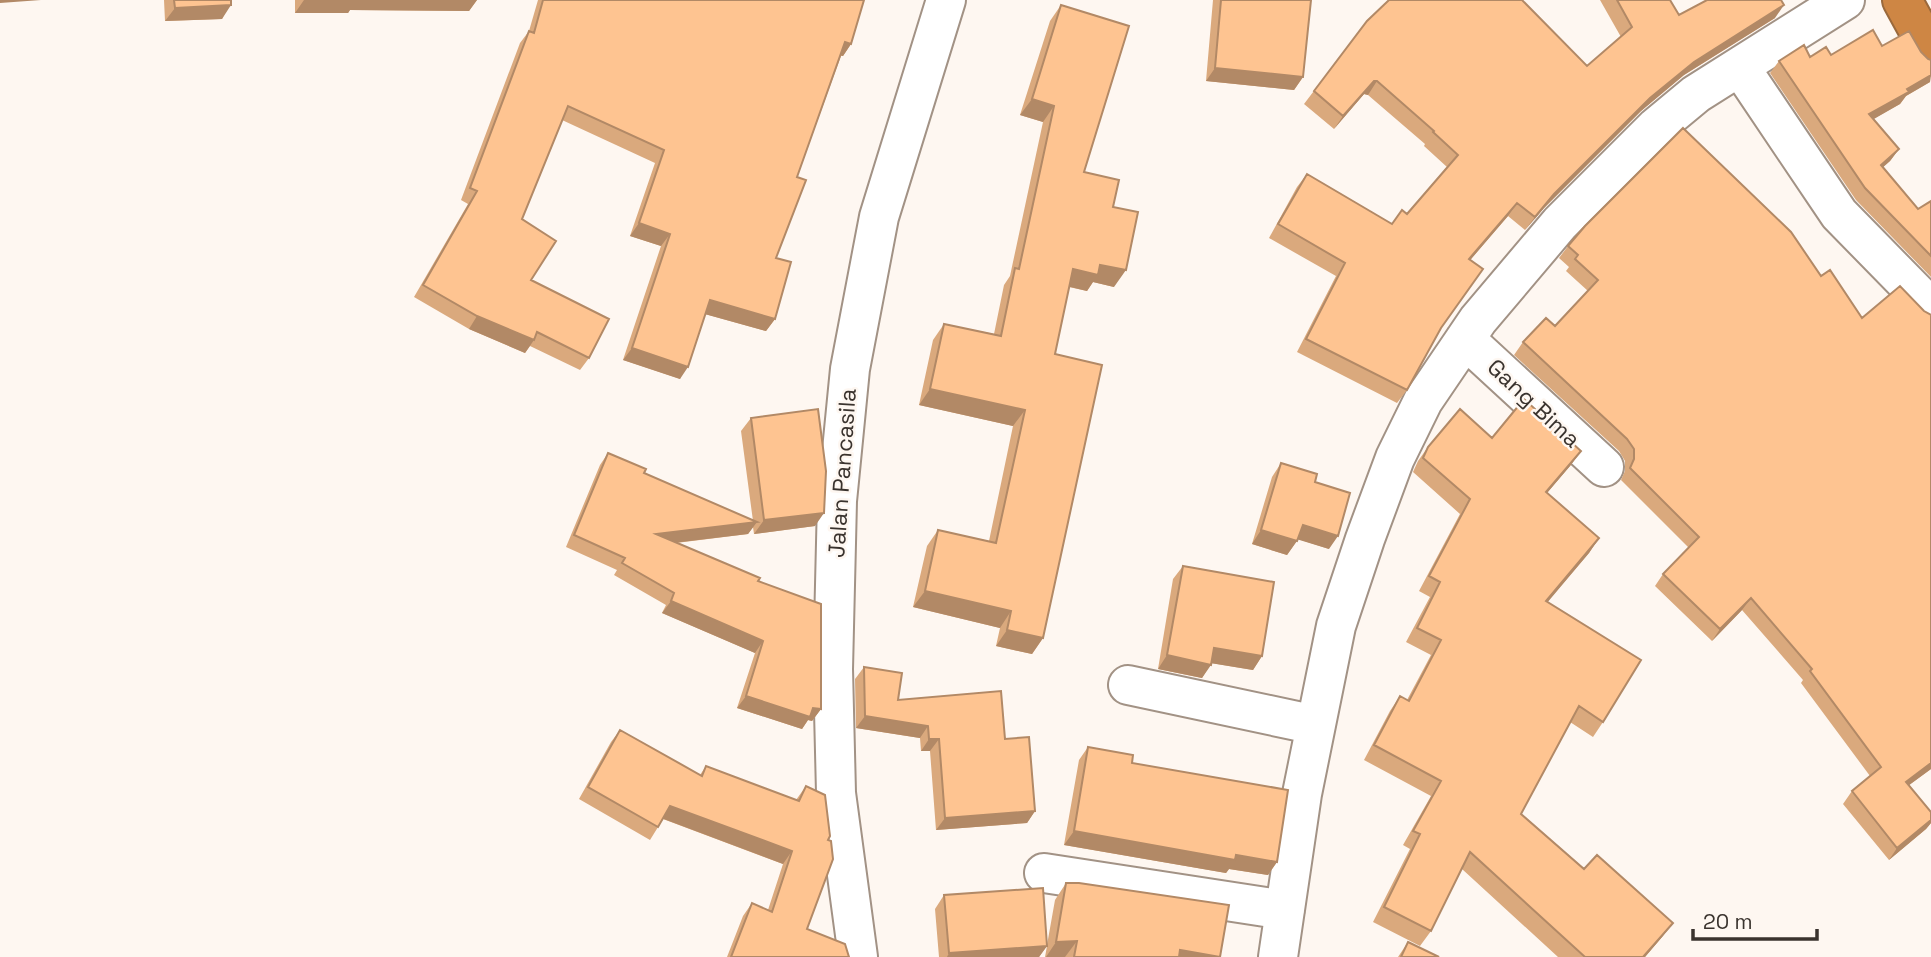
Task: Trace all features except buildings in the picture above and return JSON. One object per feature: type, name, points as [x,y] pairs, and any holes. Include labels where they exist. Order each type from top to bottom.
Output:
[{"type":"street","name":"Jalan Pancasila","points":[[858,957],[836,793],[833,668],[837,501],[850,369],[879,217],[946,0]]},
{"type":"street","points":[[1278,957],[1302,794],[1336,626],[1395,458],[1423,401],[1478,320],[1560,223],[1655,128],[1696,94],[1845,0]]},
{"type":"street","points":[[1881,0],[1916,26]]},
{"type":"street","points":[[1740,67],[1839,214],[1931,308]]},
{"type":"street","name":"Gang Bima","points":[[1465,339],[1604,467]]},
{"type":"street","points":[[1128,685],[1316,725]]},
{"type":"street","points":[[1044,873],[1285,910]]}]
